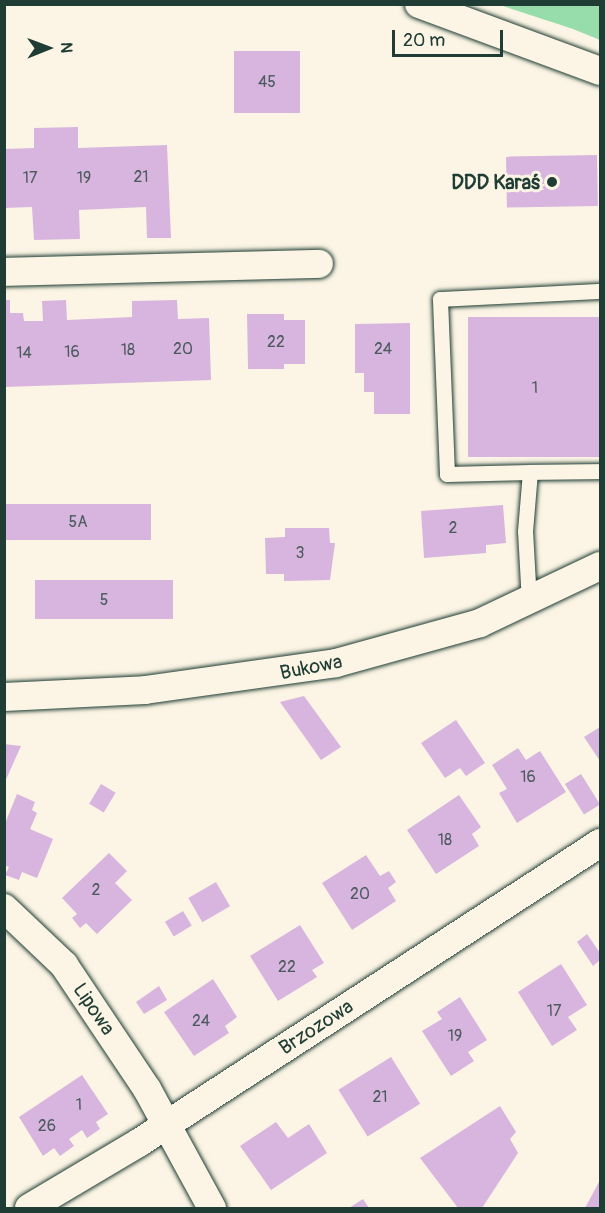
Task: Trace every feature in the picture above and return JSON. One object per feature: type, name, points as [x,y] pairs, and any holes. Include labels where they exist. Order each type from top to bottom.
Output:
[{"type":"street","points":[[419,4],[600,71]]},
{"type":"street","points":[[4,272],[319,264]]},
{"type":"street","name":"Bukowa","points":[[4,697],[145,690],[291,672],[450,633],[529,602],[600,566]]},
{"type":"street","name":"Brzozowa","points":[[29,1209],[167,1123],[600,843]]},
{"type":"street","name":"Lipowa","points":[[4,908],[64,965],[167,1123],[212,1209]]},
{"type":"lane","points":[[600,291],[440,299],[447,474],[600,471]]},
{"type":"lane","points":[[529,602],[525,531],[530,472]]},
{"type":"green space","points":[[500,5],[600,5],[600,40],[573,29]]},
{"type":"building","points":[[234,51],[300,51],[300,113],[234,113]]},
{"type":"building","points":[[78,127],[78,148],[167,145],[171,238],[147,238],[146,207],[79,210],[80,239],[34,240],[32,207],[4,208],[4,149],[34,148],[34,128]]},
{"type":"building","name":"DDD Karaś","points":[[597,155],[598,206],[507,208],[506,157]]},
{"type":"building","points":[[4,300],[10,300],[10,313],[23,313],[24,321],[43,321],[42,301],[66,300],[67,320],[132,317],[132,301],[177,300],[178,319],[209,318],[211,380],[4,387]]},
{"type":"building","points":[[247,314],[284,314],[284,320],[305,320],[305,364],[284,364],[284,369],[248,369]]},
{"type":"building","points":[[468,317],[600,317],[600,457],[468,457]]},
{"type":"building","points":[[410,323],[410,414],[374,414],[374,392],[364,392],[364,373],[355,373],[355,324]]},
{"type":"building","points":[[4,504],[151,504],[151,540],[4,540]]},
{"type":"building","points":[[503,505],[506,543],[486,545],[486,553],[424,558],[421,511]]},
{"type":"building","points":[[285,528],[329,528],[330,543],[335,543],[330,580],[284,581],[284,574],[266,574],[265,538],[285,537]]},
{"type":"building","points":[[35,580],[173,580],[173,619],[35,619]]},
{"type":"building","points":[[304,696],[341,747],[321,760],[280,702]]},
{"type":"building","points":[[456,720],[485,763],[466,776],[460,768],[445,778],[421,743]]},
{"type":"building","points":[[600,727],[600,761],[584,737]]},
{"type":"building","points":[[4,744],[21,746],[4,784]]},
{"type":"building","points":[[518,748],[526,760],[540,751],[566,792],[517,823],[499,793],[507,789],[492,765]]},
{"type":"building","points":[[581,774],[600,804],[584,815],[565,784]]},
{"type":"building","points":[[101,784],[116,793],[104,812],[89,804]]},
{"type":"building","points":[[17,794],[35,802],[32,810],[37,813],[30,829],[53,839],[37,878],[22,872],[19,880],[5,875],[9,867],[4,865],[4,826]]},
{"type":"building","points":[[459,795],[481,827],[472,834],[479,846],[436,874],[407,830]]},
{"type":"building","points":[[109,853],[127,871],[115,883],[132,900],[97,934],[86,923],[80,928],[72,918],[77,914],[62,898]]},
{"type":"building","points":[[366,855],[380,876],[389,871],[396,882],[388,888],[396,901],[352,930],[322,883]]},
{"type":"building","points":[[216,882],[230,906],[202,922],[188,898]]},
{"type":"building","points":[[183,911],[192,926],[174,936],[165,922]]},
{"type":"building","points":[[300,925],[324,963],[312,970],[317,977],[278,1001],[250,956]]},
{"type":"building","points":[[587,934],[600,953],[600,960],[593,966],[577,942]]},
{"type":"building","points":[[561,964],[587,1005],[568,1017],[577,1030],[552,1046],[518,992]]},
{"type":"building","points":[[213,979],[237,1017],[225,1026],[229,1033],[194,1056],[164,1012]]},
{"type":"building","points":[[159,986],[167,1000],[144,1014],[136,1002]]},
{"type":"building","points":[[460,997],[487,1040],[468,1052],[474,1061],[451,1076],[422,1031],[442,1019],[437,1012]]},
{"type":"building","points":[[391,1057],[420,1104],[368,1136],[338,1090]]},
{"type":"building","points":[[82,1075],[108,1114],[96,1122],[100,1129],[87,1138],[82,1130],[69,1139],[74,1146],[60,1156],[54,1148],[43,1156],[19,1117]]},
{"type":"building","points":[[500,1106],[516,1132],[510,1139],[518,1153],[482,1208],[458,1208],[420,1158]]},
{"type":"building","points":[[276,1122],[288,1138],[309,1124],[327,1153],[271,1190],[240,1146]]},
{"type":"building","points":[[600,1180],[600,1208],[585,1208]]},
{"type":"building","points":[[363,1199],[369,1208],[349,1208]]},
{"type":"place","name":"DDD Karaś","points":[[552,182]]}]
